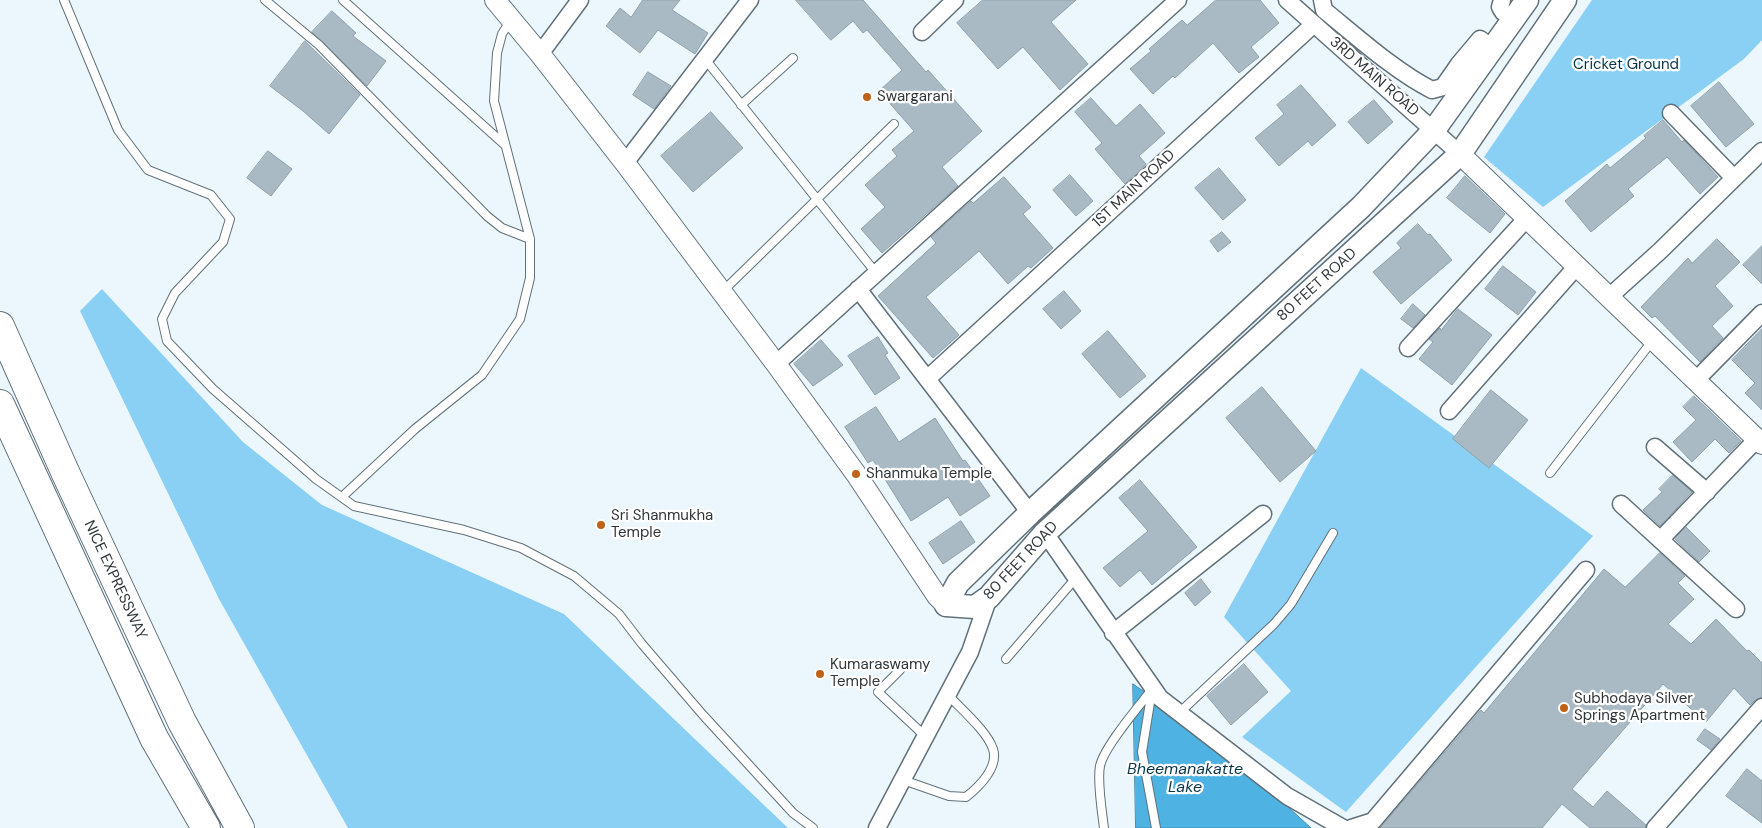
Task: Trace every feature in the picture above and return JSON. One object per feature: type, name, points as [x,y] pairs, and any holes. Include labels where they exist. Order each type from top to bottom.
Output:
[{"type":"highway","name":"NICE EXPRESSWAY","points":[[0,326],[66,474],[179,717],[240,828]]},
{"type":"highway","name":"NICE EXPRESSWAY","points":[[0,404],[154,738],[206,828]]},
{"type":"main road","name":"80 FEET ROAD","points":[[1527,0],[1508,9],[1492,48],[1434,130],[1361,207],[1030,513],[958,583],[946,604],[975,607],[989,597],[1045,533],[1460,154],[1565,0]]},
{"type":"street","points":[[495,0],[540,54],[625,163],[776,364],[856,474],[937,596],[946,604]]},
{"type":"street","points":[[540,54],[580,0]]},
{"type":"street","points":[[625,163],[750,0]]},
{"type":"street","points":[[922,32],[955,0]]},
{"type":"street","points":[[776,364],[1178,0]]},
{"type":"street","points":[[1287,0],[1314,24]]},
{"type":"street","points":[[1322,0],[1324,10],[1378,53],[1432,90],[1443,87],[1480,39],[1492,48]]},
{"type":"street","name":"3RD MAIN ROAD","points":[[1314,24],[1460,154]]},
{"type":"street","name":"1ST MAIN ROAD","points":[[927,379],[1314,24]]},
{"type":"street","points":[[1671,113],[1734,178]]},
{"type":"street","points":[[1609,297],[1660,251],[1762,151]]},
{"type":"street","points":[[1460,154],[1760,441],[1660,540]]},
{"type":"street","points":[[1408,348],[1527,218]]},
{"type":"street","points":[[1449,411],[1577,266]]},
{"type":"street","points":[[858,289],[1030,513]]},
{"type":"street","points":[[1696,380],[1762,313]]},
{"type":"street","points":[[1655,447],[1707,492]]},
{"type":"street","points":[[1621,504],[1736,610]]},
{"type":"street","points":[[1114,633],[1263,514]]},
{"type":"street","points":[[1045,533],[1075,579],[1160,698],[1288,796],[1343,828]]},
{"type":"street","points":[[1351,828],[1373,821],[1586,570]]},
{"type":"street","points":[[877,828],[970,652],[989,597]]},
{"type":"street","points":[[1655,828],[1762,707]]},
{"type":"lane","points":[[64,0],[118,130],[148,170],[211,195],[230,219],[223,242],[175,293],[162,319],[167,341],[213,389],[316,479],[354,506],[464,530],[522,548],[574,576],[619,614],[702,715],[793,812],[813,828]]},
{"type":"lane","points":[[265,0],[319,45],[487,216],[502,228],[530,238]]},
{"type":"lane","points":[[343,0],[505,145]]},
{"type":"lane","points":[[342,497],[415,429],[482,375],[520,319],[530,278],[530,238],[494,102],[497,53],[502,34],[511,19]]},
{"type":"lane","points":[[742,105],[793,58]]},
{"type":"lane","points":[[704,60],[876,273]]},
{"type":"lane","points":[[722,292],[894,124]]},
{"type":"lane","points":[[1550,473],[1654,340]]},
{"type":"lane","points":[[1179,713],[1274,624],[1291,604],[1333,533]]},
{"type":"lane","points":[[1006,659],[1075,579]]},
{"type":"lane","points":[[900,670],[878,692],[926,737]]},
{"type":"lane","points":[[1104,828],[1100,798],[1100,765],[1110,745],[1153,688]]},
{"type":"lane","points":[[1153,688],[1142,752],[1156,828]]},
{"type":"lane","points":[[903,780],[949,796],[966,797],[979,787],[992,765],[993,749],[984,734],[948,695]]},
{"type":"green space","name":"Cricket Ground","points":[[1592,0],[1762,0],[1762,40],[1744,59],[1543,207],[1484,157]]},
{"type":"green space","points":[[102,289],[243,442],[322,505],[564,614],[788,828],[348,828],[219,599],[80,311]]},
{"type":"green space","points":[[1361,368],[1593,536],[1346,812],[1242,737],[1291,691],[1224,617]]},
{"type":"water","name":"Bheemanakatte Lake","points":[[1133,684],[1215,740],[1311,828],[1136,828]]},
{"type":"building","points":[[643,0],[680,0],[672,10],[708,33],[695,54],[658,30],[640,53],[606,26],[620,8],[631,17]]},
{"type":"building","points":[[796,0],[863,0],[926,72],[928,70],[982,131],[942,167],[958,186],[882,253],[861,229],[885,207],[865,185],[897,156],[892,150],[914,131],[879,91],[902,70],[867,30],[863,33],[853,21],[831,40]]},
{"type":"building","points":[[983,0],[1076,0],[1051,22],[1088,64],[1060,90],[1023,47],[998,69],[957,23]]},
{"type":"building","points":[[1216,0],[1260,0],[1279,23],[1251,47],[1259,57],[1239,73],[1213,43],[1175,78],[1173,76],[1153,94],[1130,69],[1151,51],[1149,49],[1182,20],[1187,25]]},
{"type":"building","points":[[332,11],[356,33],[353,36],[386,61],[367,86],[312,32]]},
{"type":"building","points":[[305,41],[360,95],[329,134],[270,86]]},
{"type":"building","points":[[648,72],[671,86],[654,109],[633,95]]},
{"type":"building","points":[[1719,82],[1754,124],[1726,147],[1691,106]]},
{"type":"building","points":[[1301,85],[1336,125],[1312,146],[1308,141],[1279,166],[1255,138],[1284,114],[1277,105]]},
{"type":"building","points":[[1091,98],[1116,126],[1140,104],[1165,133],[1139,156],[1146,164],[1125,184],[1095,149],[1102,143],[1075,112]]},
{"type":"building","points":[[1374,100],[1393,122],[1368,144],[1348,122]]},
{"type":"building","points":[[711,112],[743,148],[693,192],[661,156]]},
{"type":"building","points":[[1663,120],[1682,142],[1684,140],[1718,177],[1700,194],[1667,157],[1628,189],[1634,196],[1591,232],[1565,201],[1607,164],[1610,168],[1646,138],[1644,136]]},
{"type":"building","points":[[268,151],[292,169],[271,196],[247,178]]},
{"type":"building","points":[[1219,168],[1246,200],[1223,220],[1195,188]]},
{"type":"building","points":[[1070,175],[1093,201],[1076,216],[1053,190]]},
{"type":"building","points":[[1465,176],[1505,214],[1490,233],[1447,198]]},
{"type":"building","points":[[1004,177],[1031,207],[1023,214],[1053,248],[1031,268],[1028,266],[1008,284],[979,251],[926,297],[959,335],[933,358],[878,296],[936,243],[931,237],[971,201],[973,203]]},
{"type":"building","points":[[1418,224],[1428,235],[1430,234],[1452,260],[1401,304],[1373,272],[1401,248],[1397,243]]},
{"type":"building","points":[[1222,232],[1231,242],[1218,252],[1210,241]]},
{"type":"building","points":[[1717,239],[1740,262],[1715,286],[1733,306],[1712,326],[1723,338],[1700,362],[1655,316],[1652,318],[1641,307],[1688,258],[1692,263]]},
{"type":"building","points":[[1762,246],[1762,284],[1743,265]]},
{"type":"building","points":[[1503,266],[1536,292],[1518,315],[1485,289]]},
{"type":"building","points":[[1064,291],[1081,311],[1061,329],[1043,309]]},
{"type":"building","points":[[1413,304],[1425,315],[1413,328],[1401,319]]},
{"type":"building","points":[[1458,309],[1492,335],[1452,385],[1419,359],[1433,342],[1429,339],[1440,328],[1441,330]]},
{"type":"building","points":[[1762,329],[1762,410],[1745,393],[1755,383],[1732,360]]},
{"type":"building","points":[[1108,331],[1146,376],[1120,398],[1082,354]]},
{"type":"building","points":[[878,337],[888,353],[885,355],[900,378],[875,395],[848,356]]},
{"type":"building","points":[[821,340],[843,365],[813,386],[794,364]]},
{"type":"building","points":[[1262,387],[1316,451],[1280,482],[1226,418]]},
{"type":"building","points":[[1491,390],[1528,420],[1489,468],[1453,439]]},
{"type":"building","points":[[1694,396],[1741,441],[1729,453],[1715,439],[1692,462],[1673,442],[1696,420],[1683,407]]},
{"type":"building","points":[[876,407],[899,442],[935,418],[963,461],[965,460],[990,496],[960,516],[948,497],[911,521],[873,460],[868,463],[845,427]]},
{"type":"building","points":[[1673,475],[1692,492],[1660,526],[1643,510],[1662,492],[1659,489]]},
{"type":"building","points":[[1140,480],[1197,547],[1152,585],[1140,570],[1120,587],[1103,568],[1148,531],[1119,498]]},
{"type":"building","points":[[961,521],[975,542],[943,564],[929,543]]},
{"type":"building","points":[[1686,527],[1710,551],[1699,562],[1675,539]]},
{"type":"building","points":[[1660,553],[1685,576],[1678,583],[1694,599],[1668,624],[1691,644],[1716,619],[1747,651],[1749,650],[1762,663],[1762,697],[1750,705],[1734,688],[1706,722],[1663,684],[1572,789],[1593,807],[1607,791],[1646,825],[1645,828],[1590,828],[1562,804],[1542,828],[1380,828],[1481,710],[1484,713],[1604,569],[1625,587]]},
{"type":"building","points":[[1201,579],[1211,592],[1195,606],[1185,593]]},
{"type":"building","points":[[1244,664],[1268,692],[1231,725],[1207,696]]},
{"type":"building","points":[[1705,729],[1720,739],[1711,750],[1697,740]]},
{"type":"building","points":[[1747,769],[1762,781],[1762,823],[1726,796]]},
{"type":"place","name":"Swargarani","points":[[867,97]]},
{"type":"place","name":"Shanmuka Temple","points":[[856,474]]},
{"type":"place","name":"Sri Shanmukha Temple","points":[[601,525]]},
{"type":"place","name":"Kumaraswamy Temple","points":[[820,674]]},
{"type":"place","name":"Subhodaya Silver Springs Apartment","points":[[1564,708]]}]
